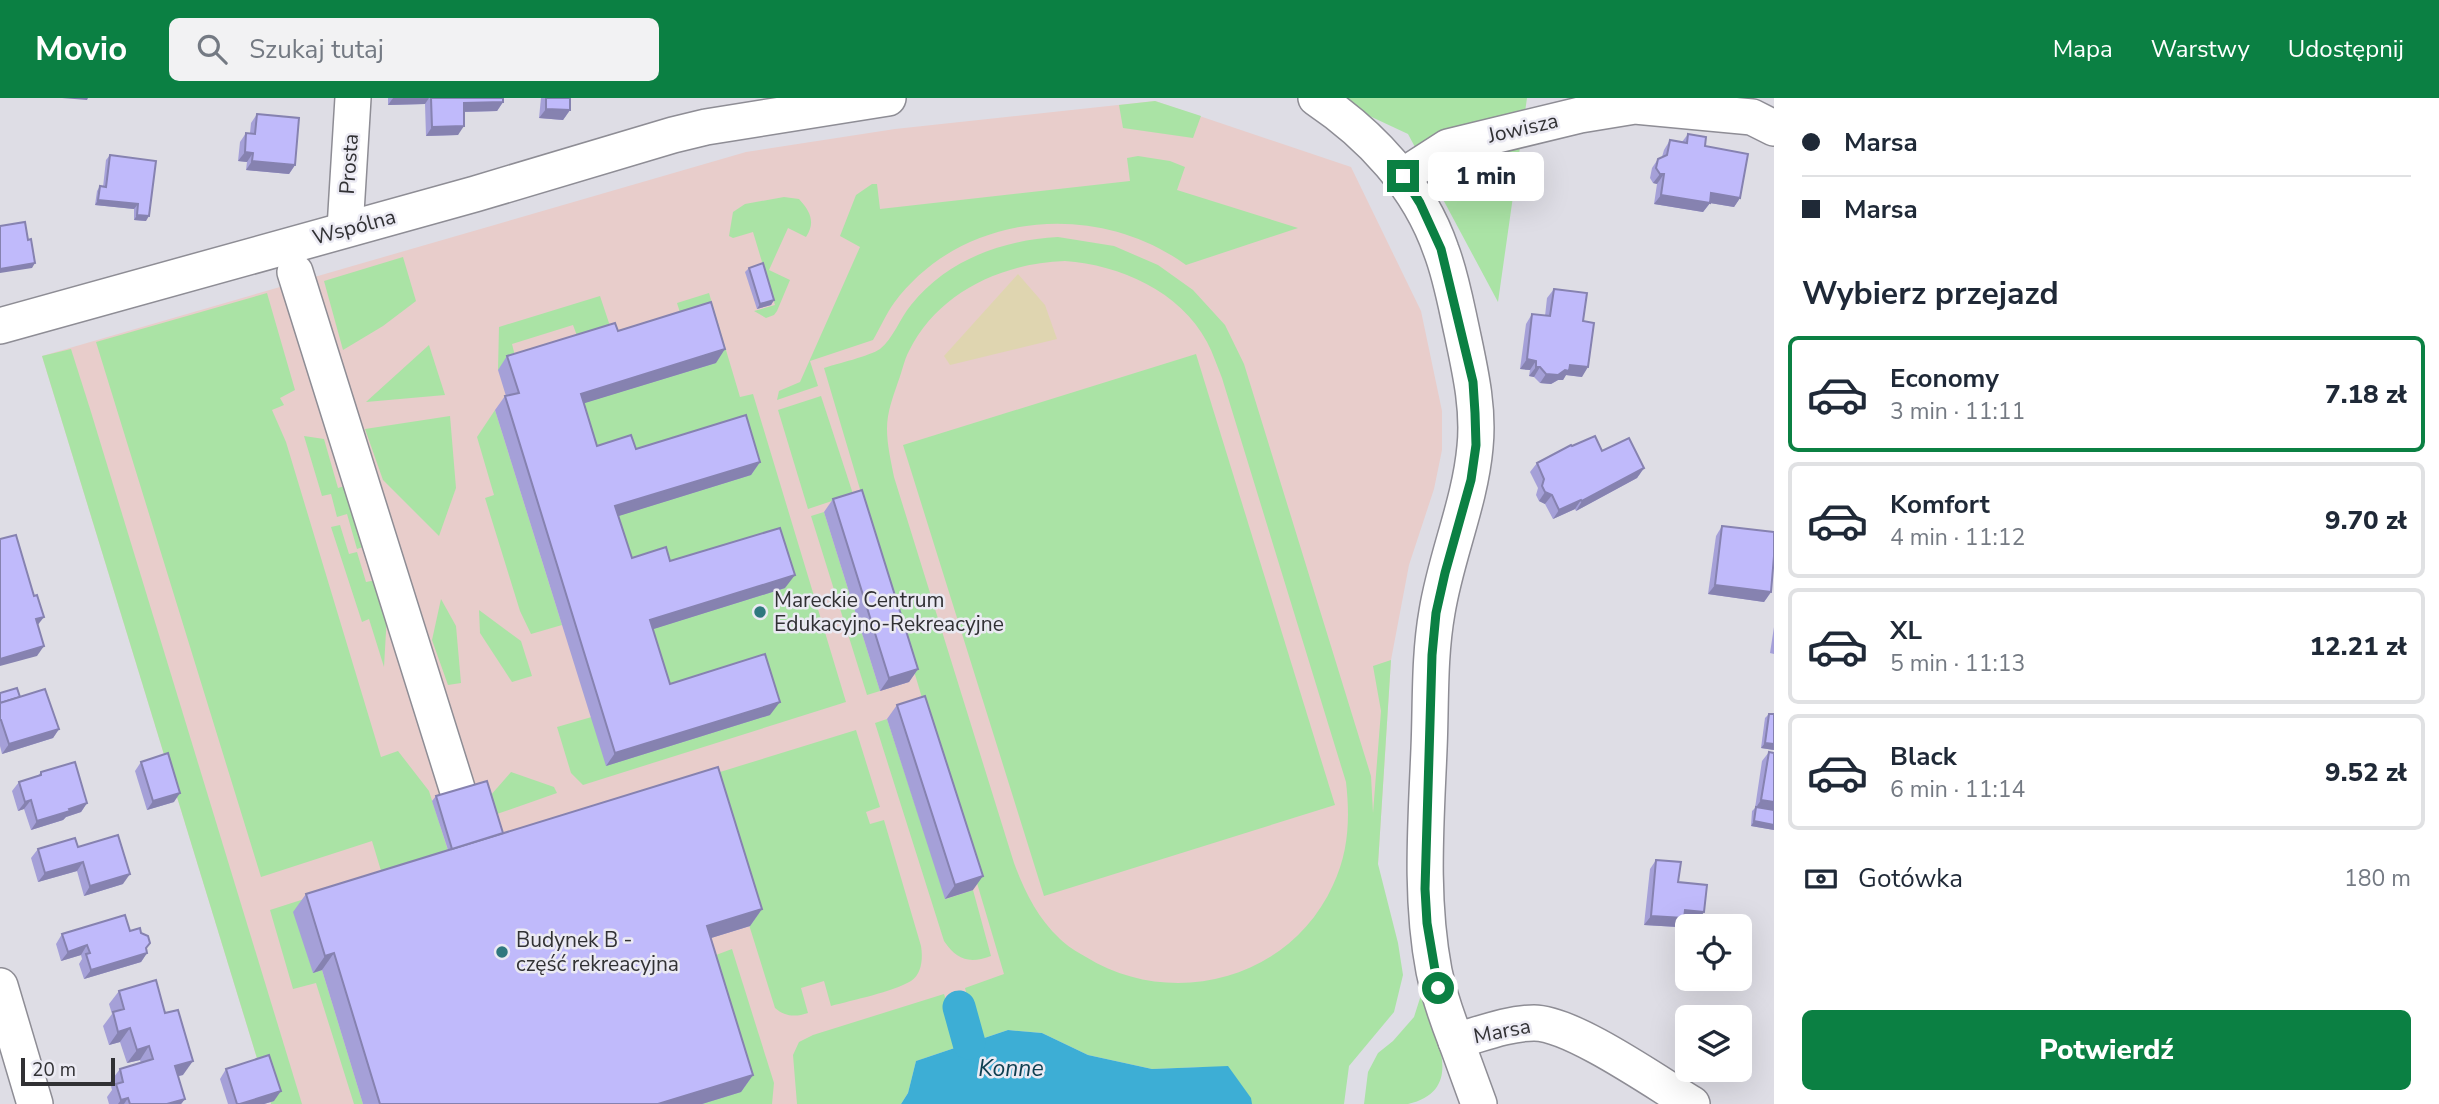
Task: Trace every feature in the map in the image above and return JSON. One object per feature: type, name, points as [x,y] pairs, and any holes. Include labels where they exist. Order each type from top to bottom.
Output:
[{"type":"street","name":"Prosta","points":[[345,229],[353,98]]},
{"type":"street","points":[[705,112],[888,98]]},
{"type":"street","name":"Marsa","points":[[1316,98],[1347,118],[1403,176],[1420,203],[1441,249],[1473,382],[1476,445],[1471,480],[1436,613],[1432,655],[1425,857],[1427,923],[1434,970],[1456,1041],[1518,1024],[1538,1023],[1561,1029],[1603,1050],[1692,1104]]},
{"type":"street","name":"Jowisza","points":[[1403,176],[1448,147],[1556,120],[1635,106],[1752,117],[1774,128]]},
{"type":"street","name":"Wspólna","points":[[0,326],[345,229],[705,112]]},
{"type":"street","points":[[295,272],[472,836]]},
{"type":"street","points":[[0,986],[35,1104]]},
{"type":"street","points":[[1456,1041],[1479,1104]]},
{"type":"shaded area","name":"Mareckie Centrum Edukacyjno-Rekreacyjne","points":[[1155,101],[1351,167],[1421,311],[1442,411],[1442,450],[1434,489],[1409,565],[1391,660],[1378,864],[1315,989],[1050,993],[835,1104],[271,1104],[42,356],[746,152],[895,129]]},
{"type":"green space","points":[[1331,98],[1527,98],[1498,302],[1408,134]]},
{"type":"green space","points":[[1155,101],[1201,116],[1193,138],[1123,128],[1119,105]]},
{"type":"green space","points":[[1138,156],[1170,161],[1185,167],[1177,190],[1298,228],[1186,265],[1151,244],[1112,231],[1072,224],[1032,225],[993,233],[956,249],[922,272],[894,303],[873,340],[810,361],[818,386],[777,400],[779,391],[800,382],[860,247],[840,236],[856,195],[872,184],[877,184],[880,209],[1130,181],[1127,158]]},
{"type":"green space","points":[[784,197],[799,199],[809,212],[811,226],[806,237],[788,228],[769,270],[790,280],[777,311],[766,318],[754,311],[775,305],[753,232],[733,238],[729,236],[733,212],[745,204]]},
{"type":"green space","points":[[1058,237],[1114,246],[1158,265],[1193,290],[1225,325],[1244,364],[1371,776],[1373,813],[1381,711],[1373,666],[1391,660],[1378,864],[1398,943],[1403,975],[1394,1012],[1349,1066],[1344,1104],[1244,1104],[1203,1067],[1152,1069],[1088,1055],[1042,1033],[1008,1030],[916,1061],[908,1093],[901,1104],[797,1104],[793,1055],[799,1042],[813,1035],[944,994],[948,1006],[968,1000],[965,988],[1004,974],[824,368],[880,349],[925,289],[959,264],[996,248]],"holes":[[[1065,261],[1127,275],[1165,295],[1195,324],[1209,346],[1222,378],[1346,782],[1348,821],[1342,860],[1333,885],[1314,918],[1288,944],[1259,964],[1226,976],[1191,983],[1155,981],[1120,973],[1086,957],[1060,939],[1032,904],[1014,863],[894,477],[888,447],[889,411],[906,358],[921,330],[937,312],[954,297],[996,275],[1041,263]]]},
{"type":"green space","points":[[403,257],[416,301],[383,326],[343,350],[324,281]]},
{"type":"green space","points":[[267,293],[295,390],[280,398],[284,405],[272,410],[286,442],[381,757],[398,751],[429,791],[452,863],[294,912],[313,972],[322,970],[363,1104],[354,1104],[316,983],[293,989],[270,910],[382,874],[372,841],[261,877],[96,342]]},
{"type":"green space","points":[[709,293],[740,397],[753,394],[846,702],[583,785],[571,773],[557,727],[661,697],[572,407],[683,322],[677,303]]},
{"type":"green space","points":[[600,296],[612,332],[643,323],[652,331],[580,344],[573,325],[512,344],[517,364],[498,370],[499,327]]},
{"type":"green space","points":[[429,345],[445,395],[366,402]]},
{"type":"green space","points":[[71,349],[302,1104],[271,1104],[42,356]]},
{"type":"green space","points":[[1196,354],[1335,805],[1044,896],[903,445]]},
{"type":"green space","points":[[821,396],[853,494],[808,509],[778,410]]},
{"type":"green space","points":[[495,410],[562,625],[531,634],[520,611],[485,498],[494,495],[477,437]]},
{"type":"green space","points":[[450,416],[456,488],[439,536],[383,480],[365,429]]},
{"type":"green space","points":[[304,436],[324,439],[338,488],[348,485],[366,546],[357,549],[347,514],[337,517],[331,494],[322,496]]},
{"type":"green space","points":[[824,512],[880,691],[867,695],[811,516]]},
{"type":"green space","points":[[340,525],[349,554],[357,552],[366,582],[376,580],[387,614],[384,667],[369,619],[362,622],[331,527]]},
{"type":"green space","points":[[441,599],[456,626],[461,683],[448,685],[432,640]]},
{"type":"green space","points":[[479,610],[521,641],[532,676],[512,682],[480,633]]},
{"type":"green space","points":[[887,719],[946,899],[973,890],[991,956],[976,960],[964,959],[944,941],[875,723]]},
{"type":"green space","points":[[856,730],[880,807],[866,812],[870,824],[884,820],[922,951],[921,965],[915,978],[883,992],[831,1006],[824,981],[801,988],[808,1013],[791,1015],[775,1008],[705,784],[500,840]]},
{"type":"green space","points":[[511,772],[554,787],[557,793],[497,814],[490,796]]},
{"type":"green space","points":[[732,949],[774,1083],[772,1104],[702,1104],[700,961]]},
{"type":"green space","points":[[1421,995],[1442,1058],[1442,1073],[1437,1086],[1426,1097],[1408,1104],[1364,1104],[1368,1072],[1378,1053],[1393,1041],[1414,1017]]},
{"type":"sand","points":[[1018,274],[1045,305],[1057,339],[950,365],[944,356]]},
{"type":"water","name":"Konne","points":[[1008,1030],[1042,1033],[1088,1055],[1152,1069],[1228,1066],[1251,1098],[1252,1104],[901,1104],[908,1093],[916,1061]]},
{"type":"building","points":[[431,98],[503,98],[503,102],[464,103],[464,126],[432,127]]},
{"type":"building","points":[[546,98],[570,98],[570,110],[546,109]]},
{"type":"building","points":[[257,114],[299,118],[295,165],[252,161],[253,153],[245,152],[246,133],[255,134]]},
{"type":"building","points":[[1688,134],[1706,137],[1705,146],[1748,154],[1740,198],[1711,193],[1710,203],[1661,195],[1664,174],[1660,174],[1656,168],[1658,159],[1667,155],[1670,140],[1687,143]]},
{"type":"building","points":[[110,155],[156,161],[149,216],[137,215],[138,204],[98,200],[100,186],[106,187]]},
{"type":"building","points":[[25,222],[35,263],[0,269],[0,226]]},
{"type":"building","points":[[763,263],[774,300],[760,304],[749,268]]},
{"type":"building","points":[[1554,289],[1587,293],[1583,321],[1594,323],[1588,367],[1570,365],[1569,371],[1565,370],[1558,375],[1546,374],[1540,367],[1536,367],[1536,361],[1527,359],[1532,314],[1550,316]]},
{"type":"building","points":[[711,302],[725,349],[581,394],[597,446],[631,435],[636,449],[746,415],[760,462],[615,506],[632,558],[666,547],[670,561],[780,528],[795,575],[650,620],[670,684],[765,654],[780,702],[615,753],[505,396],[519,393],[507,356],[615,323],[618,331]]},
{"type":"building","points":[[1595,436],[1602,451],[1629,438],[1644,468],[1582,501],[1559,510],[1552,495],[1545,492],[1542,486],[1544,479],[1537,463]]},
{"type":"building","points":[[862,490],[918,669],[889,678],[833,499]]},
{"type":"building","points":[[1722,526],[1774,532],[1771,592],[1715,585]]},
{"type":"building","points":[[16,535],[34,596],[37,595],[44,617],[36,619],[44,646],[0,659],[0,539]]},
{"type":"building","points":[[17,688],[20,697],[0,703],[0,693]]},
{"type":"building","points":[[45,689],[59,729],[9,744],[0,720],[0,703]]},
{"type":"building","points":[[925,696],[983,876],[955,885],[897,705]]},
{"type":"building","points":[[1769,714],[1774,714],[1774,744],[1765,743]]},
{"type":"building","points":[[1769,752],[1774,753],[1774,802],[1761,800]]},
{"type":"building","points":[[168,753],[180,793],[153,801],[141,762]]},
{"type":"building","points":[[75,762],[87,803],[37,821],[31,800],[25,802],[19,782]]},
{"type":"building","name":"Budynek B - część rekreacyjna","points":[[718,767],[762,909],[707,926],[753,1075],[658,1104],[380,1104],[334,953],[325,956],[306,894]]},
{"type":"building","points":[[487,781],[503,833],[452,849],[436,796]]},
{"type":"building","points":[[1756,807],[1774,810],[1774,825],[1754,821]]},
{"type":"building","points":[[118,835],[130,874],[90,886],[83,862],[45,873],[38,849],[75,838],[78,847]]},
{"type":"building","points":[[1656,860],[1681,862],[1678,882],[1707,885],[1704,912],[1685,910],[1684,914],[1675,914],[1675,917],[1651,916]]},
{"type":"building","points":[[125,915],[130,931],[140,928],[141,933],[148,936],[150,943],[146,948],[147,953],[91,970],[86,954],[90,953],[87,945],[68,952],[62,934]]},
{"type":"building","points":[[156,980],[165,1013],[178,1010],[193,1061],[175,1066],[185,1099],[167,1104],[130,1104],[128,1098],[121,1100],[116,1084],[123,1082],[120,1069],[153,1059],[149,1046],[137,1050],[130,1028],[118,1032],[113,1012],[124,1009],[119,991]]},
{"type":"building","points":[[269,1055],[281,1091],[237,1104],[226,1069]]},
{"type":"waterway","points":[[959,1007],[969,1043]]},
{"type":"place","name":"Mareckie Centrum Edukacyjno-Rekreacyjne","points":[[760,612]]},
{"type":"place","name":"Budynek B - część rekreacyjna","points":[[502,952]]},
{"type":"route","points":[[1403,176],[1420,203],[1441,249],[1473,382],[1475,413],[1476,445],[1471,480],[1436,613],[1432,655],[1425,889],[1427,923],[1438,988]]}]
